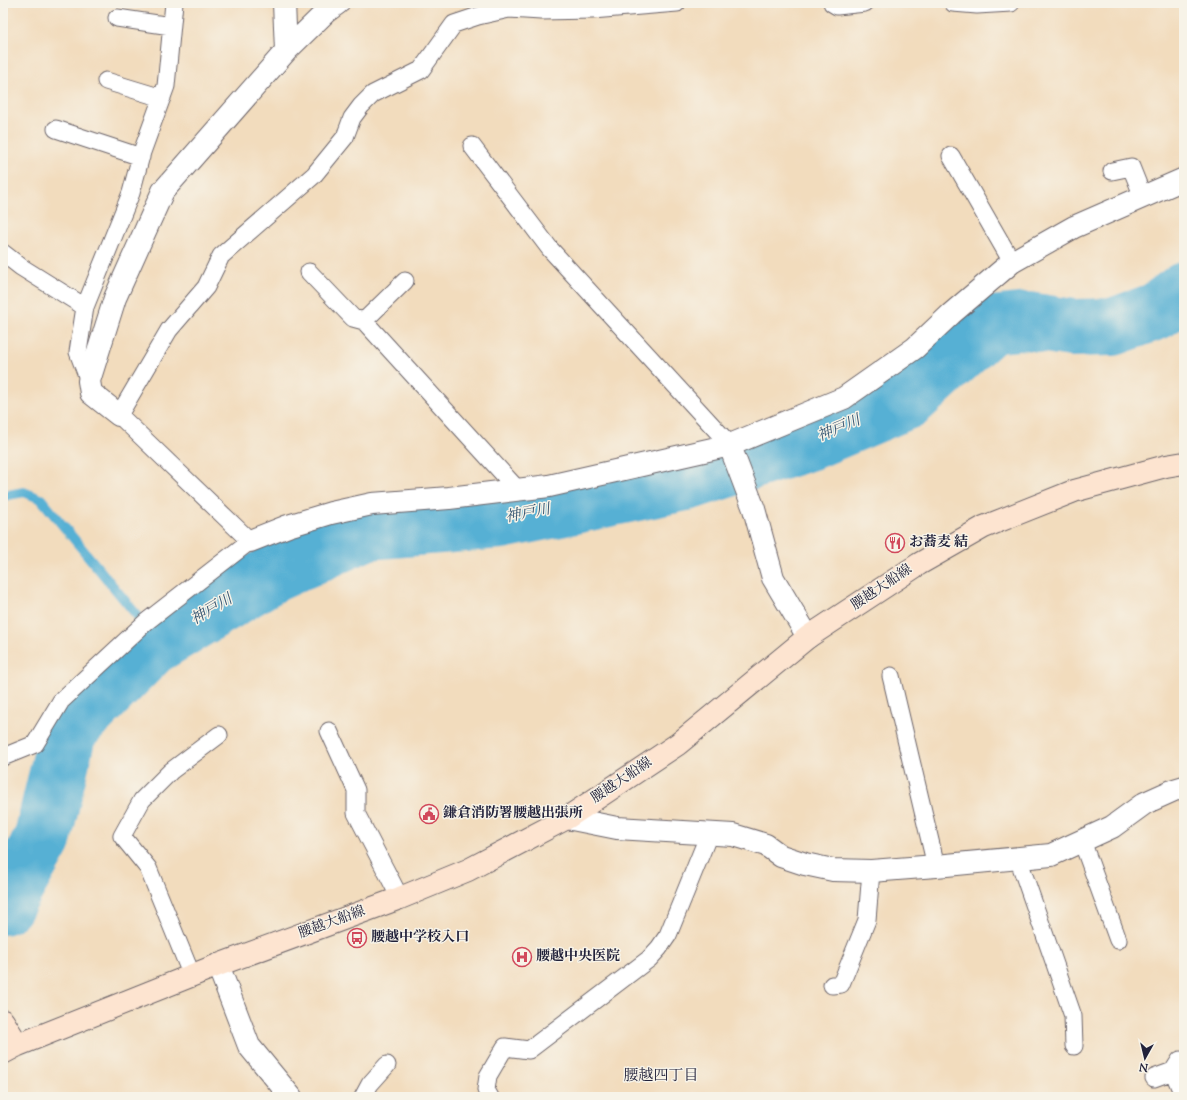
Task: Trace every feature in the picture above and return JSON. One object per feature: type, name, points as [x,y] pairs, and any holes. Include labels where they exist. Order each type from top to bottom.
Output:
[{"type":"main road","name":"腰越大船線","points":[[10,1049],[218,965],[400,898],[468,870],[567,818],[678,744],[808,637],[919,564],[984,528],[1074,491],[1166,466],[1184,463]]},
{"type":"main road","points":[[3,1021],[10,1049]]},
{"type":"street","points":[[284,3],[286,51]]},
{"type":"street","points":[[119,415],[91,393],[89,381],[115,298],[163,191],[286,51],[327,11],[338,3]]},
{"type":"street","points":[[250,541],[295,524],[331,513],[372,504],[449,498],[549,486],[732,450],[844,398],[915,348],[951,314],[1012,262],[1074,227],[1184,179]]},
{"type":"street","points":[[732,450],[754,509],[773,578],[808,637]]},
{"type":"street","points":[[567,818],[617,828],[733,835],[766,845],[782,856],[805,864],[833,870],[871,871],[1051,855],[1112,827],[1145,803],[1184,786]]},
{"type":"street","points":[[218,965],[249,1046],[291,1097]]},
{"type":"lane","points":[[89,381],[78,352],[85,307],[131,193],[140,157],[166,86],[174,3]]},
{"type":"lane","points":[[3,757],[35,744],[61,701],[146,622],[250,541],[119,415],[169,330],[206,287],[221,256],[314,175],[345,137],[352,118],[373,94],[422,70],[454,24],[478,16],[509,9],[592,10],[677,3]]},
{"type":"lane","points":[[832,3],[837,6],[865,3]]},
{"type":"lane","points":[[953,3],[977,5],[1011,3]]},
{"type":"lane","points":[[117,18],[171,26]]},
{"type":"lane","points":[[106,81],[162,98]]},
{"type":"lane","points":[[56,129],[140,157]]},
{"type":"lane","points":[[472,146],[550,249],[732,450]]},
{"type":"lane","points":[[951,156],[1012,262]]},
{"type":"lane","points":[[1112,171],[1130,167],[1143,197]]},
{"type":"lane","points":[[3,253],[21,267],[85,307]]},
{"type":"lane","points":[[308,272],[353,318],[364,321],[518,490]]},
{"type":"lane","points":[[364,321],[406,281]]},
{"type":"lane","points":[[891,676],[936,866]]},
{"type":"lane","points":[[329,731],[356,790],[356,813],[400,898]]},
{"type":"lane","points":[[192,976],[148,868],[122,836],[142,800],[171,771],[219,735]]},
{"type":"lane","points":[[490,1097],[486,1090],[488,1076],[505,1047],[529,1050],[649,959],[659,948],[668,935],[709,834]]},
{"type":"lane","points":[[1082,841],[1118,940]]},
{"type":"lane","points":[[1018,858],[1073,1016],[1074,1046]]},
{"type":"lane","points":[[832,985],[841,984],[867,920],[871,871]]},
{"type":"lane","points":[[363,1097],[370,1084],[387,1065]]},
{"type":"lane","points":[[1154,1078],[1176,1066],[1184,1097]]},
{"type":"waterway","name":"神戸川","points":[[3,906],[5,905],[42,840],[68,731],[151,647],[272,574],[367,531],[501,520],[690,481],[811,441],[908,400],[990,325],[1028,321],[1072,328],[1113,327],[1157,311],[1184,291]]},
{"type":"waterway","points":[[3,496],[24,492],[41,499],[159,642]]},
{"type":"place","name":"お蕎麦 結","points":[[895,543]]},
{"type":"place","name":"鎌倉消防署腰越出張所","points":[[429,814]]},
{"type":"place","name":"腰越中学校入口","points":[[357,938]]},
{"type":"place","name":"腰越中央医院","points":[[522,957]]},
{"type":"district","name":"腰越四丁目","points":[[661,1076]]}]
